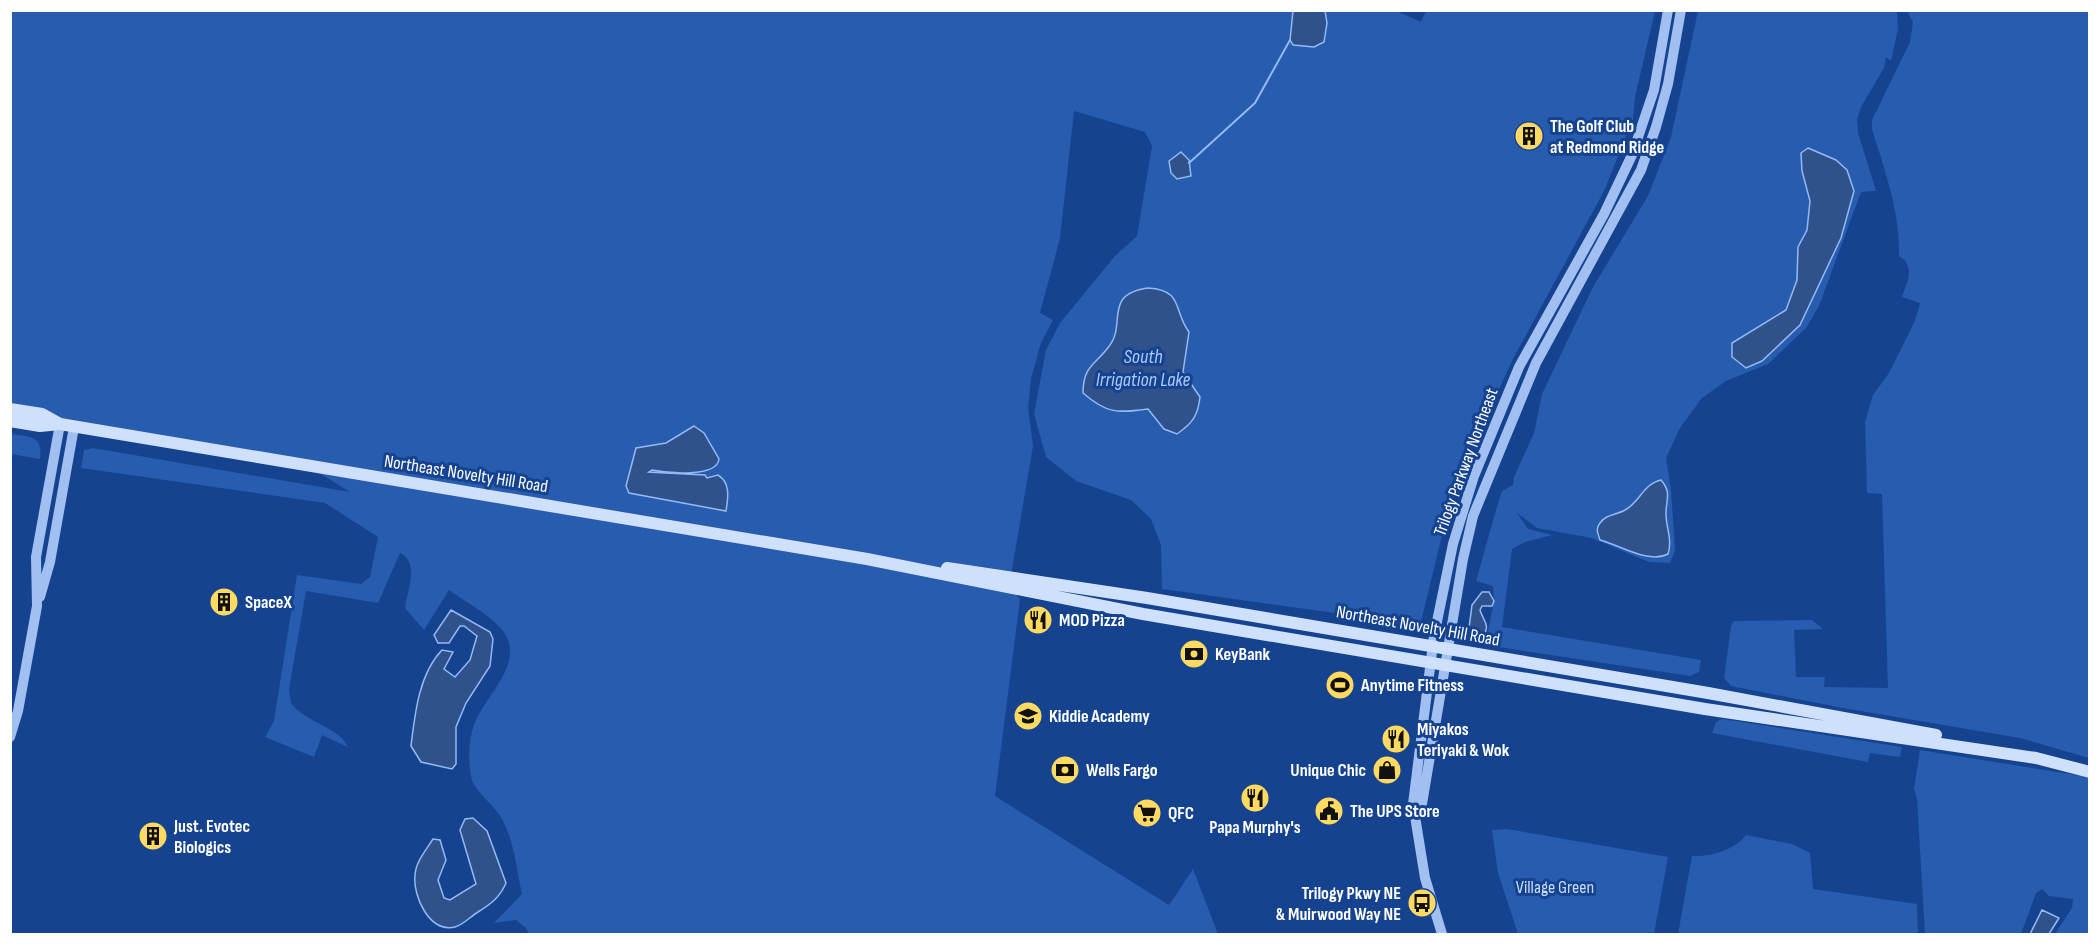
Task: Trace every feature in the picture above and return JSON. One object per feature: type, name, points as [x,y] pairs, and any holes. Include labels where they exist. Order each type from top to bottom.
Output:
[{"type":"main road","name":"Northeast Novelty Hill Road","points":[[10,409],[42,414],[60,424],[74,427],[867,559],[1143,614],[1705,709],[2036,758],[2090,772]]},
{"type":"main road","name":"Northeast Novelty Hill Road","points":[[10,421],[40,426],[60,424]]},
{"type":"main road","name":"Northeast Novelty Hill Road","points":[[867,559],[1042,581],[1448,650],[1902,728],[1942,737],[1958,746]]},
{"type":"street","name":"Trilogy Parkway Northeast","points":[[1415,818],[1415,776],[1433,648],[1453,544],[1474,476],[1519,367],[1604,214],[1632,155],[1654,90],[1668,10]]},
{"type":"street","name":"Trilogy Parkway Northeast","points":[[1415,818],[1422,804],[1463,559],[1483,488],[1536,363],[1641,170],[1668,84],[1681,10]]},
{"type":"street","points":[[38,603],[36,557],[60,424]]},
{"type":"street","points":[[10,738],[18,711],[38,603],[50,562],[74,427]]},
{"type":"street","points":[[1415,818],[1425,878],[1442,934]]},
{"type":"green space","points":[[1394,10],[1421,22],[1426,11],[1655,11],[1635,97],[1633,119],[1604,191],[1513,359],[1444,511],[1441,528],[1444,527],[1422,618],[1419,624],[1412,627],[1337,619],[1342,614],[1162,589],[1161,545],[1151,519],[1131,500],[1076,481],[1046,457],[1034,414],[1046,350],[1060,323],[1115,256],[1137,236],[1152,146],[1145,132],[1074,111],[1060,238],[1040,313],[1053,320],[1041,343],[1031,379],[1028,408],[1033,446],[1009,587],[1020,599],[995,796],[1169,905],[1193,869],[1218,934],[529,934],[526,928],[516,920],[494,923],[522,894],[506,828],[499,814],[474,784],[470,767],[469,752],[474,725],[501,679],[510,655],[509,643],[498,625],[449,590],[424,630],[405,608],[411,570],[410,563],[400,553],[378,603],[306,591],[289,689],[291,703],[305,716],[337,734],[348,747],[322,735],[314,757],[265,737],[274,721],[297,575],[361,584],[370,577],[378,537],[325,503],[81,468],[84,450],[93,448],[350,492],[308,466],[11,409],[10,11]]},
{"type":"green space","name":"The Golf Club at Redmond Ridge","points":[[1698,11],[1897,11],[1898,29],[1891,61],[1886,57],[1884,68],[1861,107],[1857,120],[1858,133],[1876,191],[1861,192],[1819,306],[1806,328],[1768,364],[1726,381],[1702,398],[1680,428],[1666,458],[1671,490],[1675,550],[1670,563],[1649,562],[1592,538],[1537,528],[1517,513],[1528,529],[1552,535],[1525,542],[1512,549],[1502,627],[1701,660],[1699,672],[1690,676],[1485,645],[1494,601],[1493,586],[1476,581],[1502,491],[1513,485],[1514,477],[1534,433],[1542,394],[1593,287],[1648,196],[1671,137]]},
{"type":"green space","points":[[1907,11],[2089,11],[2089,758],[2020,738],[1843,708],[1731,686],[1724,678],[1731,626],[1734,621],[1812,620],[1823,629],[1794,630],[1796,677],[1825,677],[1824,687],[1888,688],[1882,494],[1867,493],[1865,422],[1873,395],[1889,373],[1915,321],[1920,303],[1902,297],[1909,269],[1899,256],[1894,207],[1872,129],[1872,120],[1910,42],[1913,22]]},
{"type":"green space","points":[[11,434],[37,441],[40,459],[11,454]]},
{"type":"green space","points":[[1722,719],[1902,747],[1900,757],[1870,753],[1868,762],[1712,733],[1716,722]]},
{"type":"green space","points":[[1920,750],[2089,777],[2089,934],[2055,934],[2072,908],[2073,899],[2049,896],[2042,889],[2036,893],[2021,934],[1925,934],[1917,798],[1914,789]]},
{"type":"green space","name":"Village Green","points":[[1507,829],[1668,857],[1654,934],[1518,934],[1498,873],[1492,830]]},
{"type":"green space","points":[[1746,835],[1792,844],[1810,853],[1813,889],[1917,904],[1918,934],[1678,934],[1692,856],[1722,852],[1735,845]]},
{"type":"water","points":[[1293,11],[1325,11],[1327,23],[1324,42],[1314,47],[1293,45],[1290,40]]},
{"type":"water","points":[[1808,148],[1836,160],[1847,170],[1854,191],[1841,238],[1800,325],[1762,361],[1746,368],[1732,357],[1732,343],[1786,310],[1797,280],[1798,247],[1807,230],[1810,201],[1802,171],[1801,153]]},
{"type":"water","points":[[1181,152],[1189,160],[1191,176],[1177,179],[1171,173],[1169,161]]},
{"type":"water","name":"South Irrigation Lake","points":[[1148,288],[1159,290],[1173,297],[1189,332],[1183,372],[1200,397],[1194,418],[1177,434],[1164,429],[1148,409],[1113,410],[1099,405],[1083,393],[1085,376],[1114,337],[1120,303],[1125,296],[1134,291]]},
{"type":"water","points":[[694,426],[704,433],[719,459],[716,465],[701,472],[652,470],[649,472],[705,475],[707,478],[718,475],[727,486],[726,511],[629,493],[626,486],[636,448],[666,443]]},
{"type":"water","points":[[1661,480],[1668,495],[1666,516],[1670,543],[1668,554],[1661,557],[1644,556],[1600,540],[1597,529],[1602,520],[1630,507],[1650,485]]},
{"type":"water","points":[[1482,592],[1489,592],[1494,601],[1492,606],[1482,606],[1480,610],[1486,623],[1486,629],[1483,637],[1476,637],[1469,628],[1472,605]]},
{"type":"water","points":[[451,610],[490,632],[493,639],[490,666],[466,703],[456,727],[456,764],[452,769],[421,762],[411,746],[419,695],[434,660],[442,650],[453,652],[444,669],[455,677],[470,660],[477,636],[464,626],[460,626],[449,643],[438,643],[434,635]]},
{"type":"water","points":[[473,818],[487,831],[506,883],[498,896],[487,906],[458,926],[446,927],[430,919],[424,911],[417,893],[415,871],[433,839],[440,840],[446,860],[438,880],[444,898],[450,900],[476,884],[460,830],[465,819]]},
{"type":"water","points":[[2042,910],[2059,918],[2049,934],[2030,934]]},
{"type":"waterway","points":[[1189,163],[1255,103],[1290,40]]},
{"type":"place","name":"The Golf Club at Redmond Ridge","points":[[1529,136]]},
{"type":"place","name":"SpaceX","points":[[224,602]]},
{"type":"place","name":"MOD Pizza","points":[[1038,620]]},
{"type":"place","name":"KeyBank","points":[[1194,654]]},
{"type":"place","name":"Anytime Fitness","points":[[1340,685]]},
{"type":"place","name":"Kiddie Academy","points":[[1028,716]]},
{"type":"place","name":"Miyakos Teriyaki & Wok","points":[[1396,739]]},
{"type":"place","name":"Wells Fargo","points":[[1065,770]]},
{"type":"place","name":"Unique Chic","points":[[1387,770]]},
{"type":"place","name":"Papa Murphy's","points":[[1255,798]]},
{"type":"place","name":"The UPS Store","points":[[1329,811]]},
{"type":"place","name":"QFC","points":[[1147,813]]},
{"type":"place","name":"Just. Evotec Biologics","points":[[153,836]]},
{"type":"place","name":"Trilogy Pkwy NE & Muirwood Way NE","points":[[1422,903]]}]
